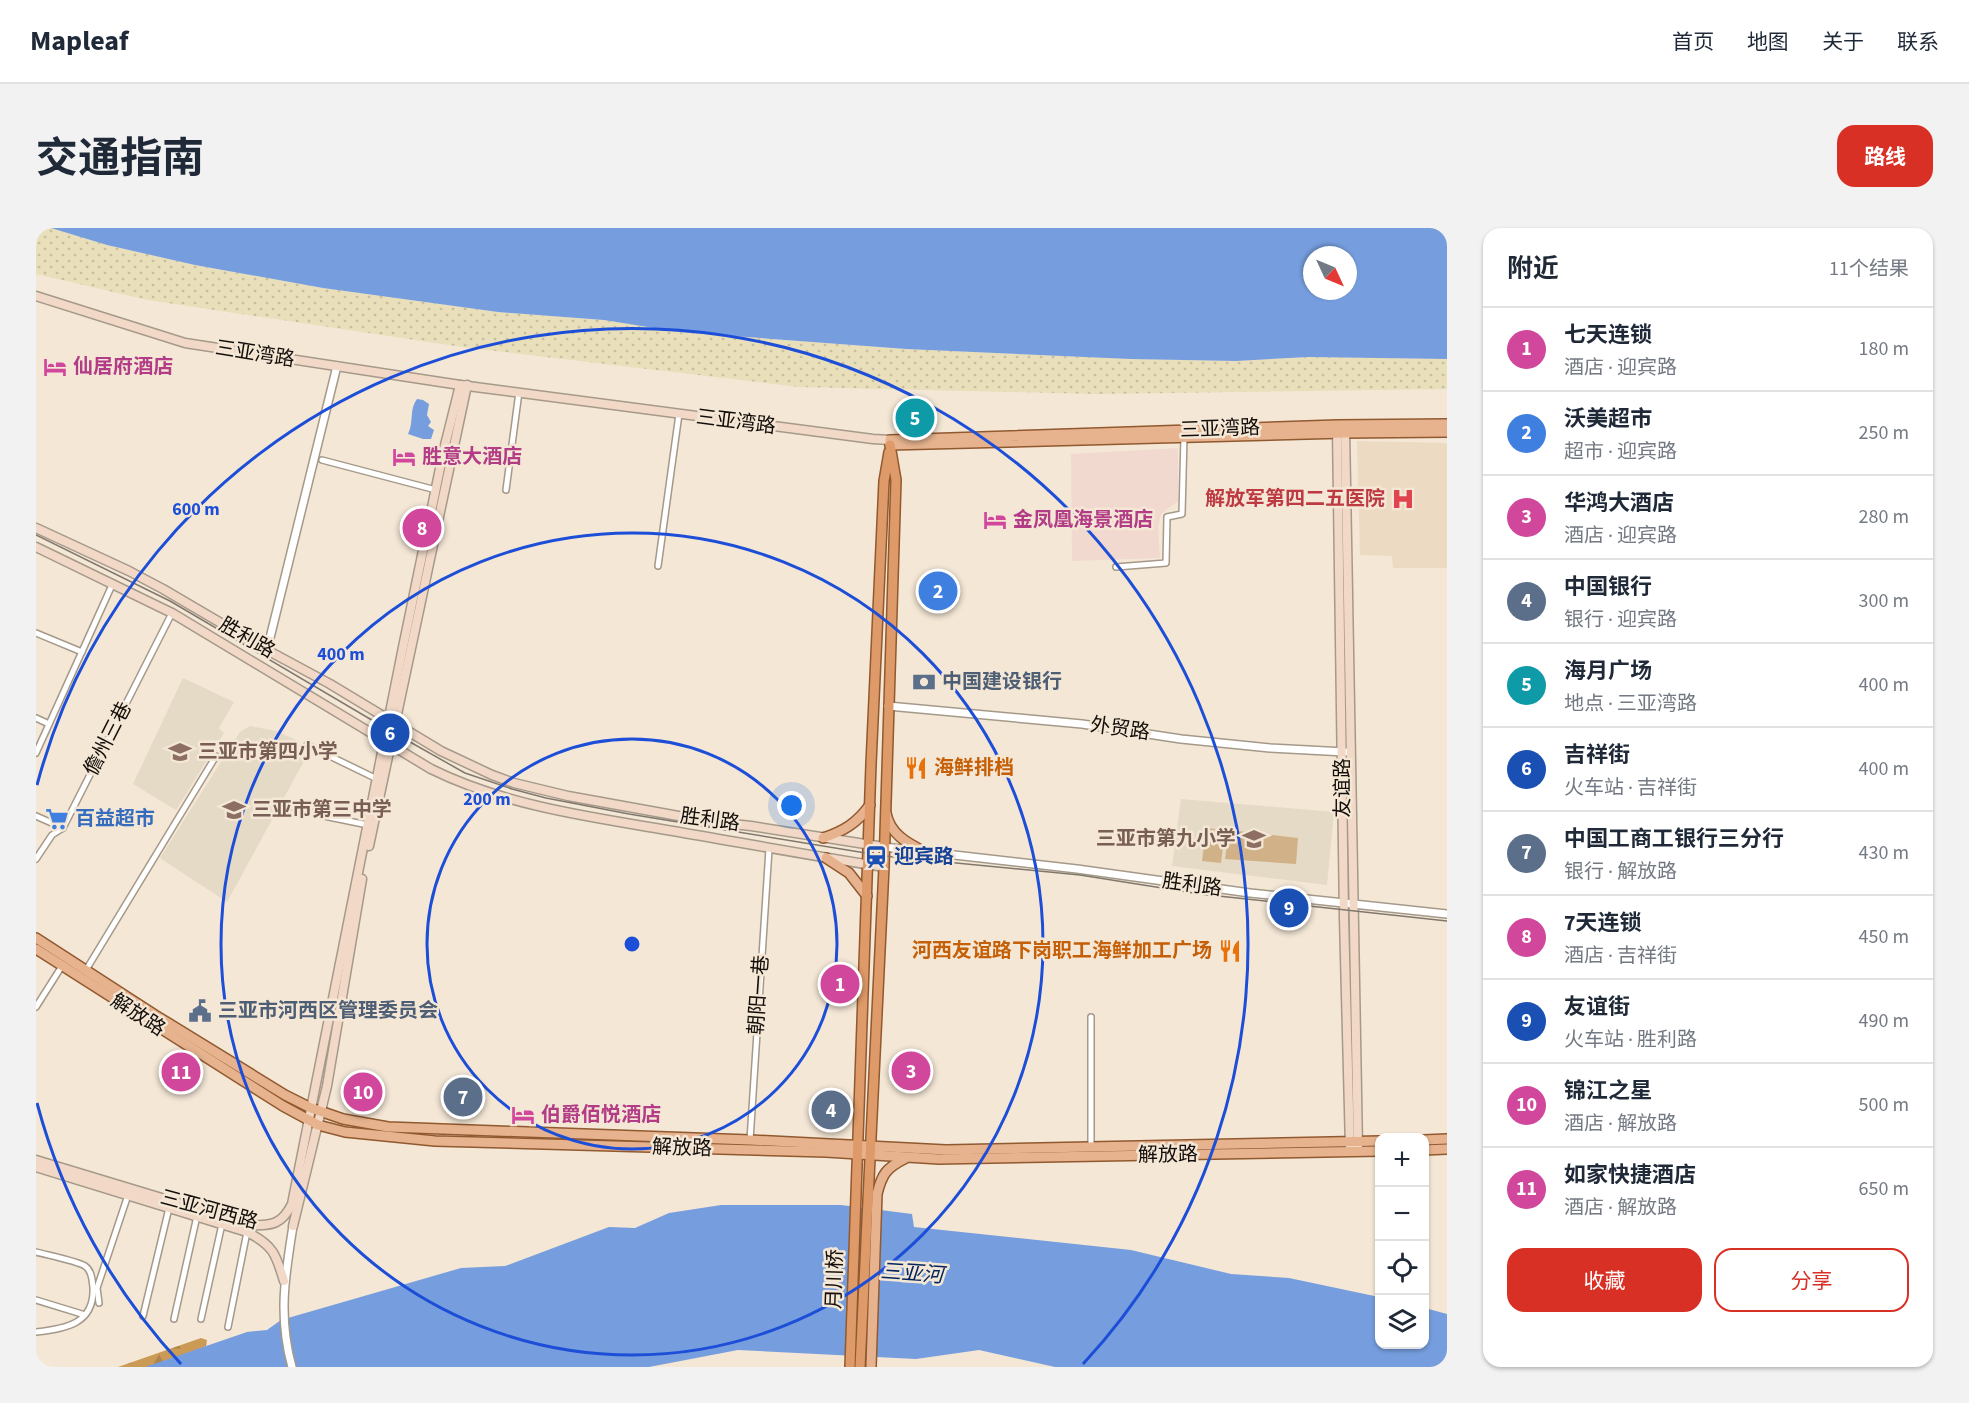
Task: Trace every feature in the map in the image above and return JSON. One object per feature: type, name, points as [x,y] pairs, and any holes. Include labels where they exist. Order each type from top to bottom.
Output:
[{"type":"highway","points":[[873,1194],[871,1151],[884,867],[896,480],[890,442]]},
{"type":"highway","points":[[857,1150],[884,481],[890,442]]},
{"type":"highway","name":"月川桥","points":[[850,1367],[857,1150]]},
{"type":"highway","name":"月川桥","points":[[860,1367],[873,1194]]},
{"type":"main road","name":"三亚湾路","points":[[36,296],[185,343],[464,385],[890,442],[1184,437],[1447,424]]},
{"type":"main road","points":[[392,721],[436,490],[464,385]]},
{"type":"main road","points":[[293,1226],[321,1111],[387,743],[464,385]]},
{"type":"main road","name":"三亚湾路","points":[[890,442],[1341,429],[1447,432]]},
{"type":"main road","name":"友谊路","points":[[1341,429],[1347,752],[1354,903],[1354,1146]]},
{"type":"main road","name":"胜利路","points":[[36,528],[129,571],[465,763],[514,783],[568,796],[694,819],[751,825],[884,847]]},
{"type":"main road","name":"胜利路","points":[[36,547],[172,613],[387,743],[450,778],[514,801],[769,849],[884,867]]},
{"type":"main road","points":[[308,1120],[377,779],[387,743]]},
{"type":"main road","name":"友谊路","points":[[1347,752],[1344,902],[1354,1146]]},
{"type":"main road","points":[[824,838],[855,824],[870,805]]},
{"type":"main road","points":[[885,810],[887,819],[898,836],[925,852]]},
{"type":"main road","points":[[826,858],[849,873],[867,896]]},
{"type":"main road","name":"解放路","points":[[36,938],[285,1095],[311,1108],[343,1119],[388,1127],[750,1140],[871,1151],[1354,1146],[1375,1150]]},
{"type":"main road","name":"解放路","points":[[36,949],[148,1022],[308,1120],[345,1132],[435,1141],[857,1150]]},
{"type":"main road","name":"三亚河西路","points":[[36,1160],[251,1225],[267,1226],[278,1222],[292,1204],[308,1120]]},
{"type":"main road","points":[[1429,1140],[1447,1139]]},
{"type":"main road","name":"解放路","points":[[871,1151],[906,1158],[1354,1146],[1375,1142]]},
{"type":"main road","points":[[1429,1150],[1447,1149]]},
{"type":"main road","points":[[871,1367],[873,1194],[887,1170],[906,1158]]},
{"type":"main road","name":"三亚河西路","points":[[36,1167],[247,1232],[271,1247],[284,1281]]},
{"type":"street","points":[[267,650],[337,366]]},
{"type":"street","points":[[506,490],[519,392]]},
{"type":"street","points":[[657,566],[679,414]]},
{"type":"street","points":[[1116,567],[1166,563],[1167,517],[1182,514],[1184,437]]},
{"type":"street","points":[[322,460],[436,490]]},
{"type":"street","points":[[36,753],[113,583]]},
{"type":"street","name":"儋州三巷","points":[[36,859],[52,835],[63,828],[172,613]]},
{"type":"street","points":[[36,633],[82,652]]},
{"type":"street","name":"外贸路","points":[[888,706],[1082,724],[1181,739],[1248,746],[1347,752]]},
{"type":"street","points":[[36,718],[49,724]]},
{"type":"street","points":[[307,745],[377,779]]},
{"type":"street","points":[[86,970],[216,756]]},
{"type":"street","points":[[286,805],[343,821],[368,825]]},
{"type":"street","points":[[36,816],[63,828]]},
{"type":"street","name":"胜利路","points":[[884,847],[1077,868],[1250,893],[1447,914]]},
{"type":"street","name":"朝阳一巷","points":[[750,1140],[769,849]]},
{"type":"street","points":[[36,1007],[62,966]]},
{"type":"street","points":[[1091,1017],[1091,1148]]},
{"type":"street","points":[[99,1303],[97,1288],[128,1195]]},
{"type":"street","points":[[143,1316],[169,1208]]},
{"type":"street","points":[[174,1319],[197,1216]]},
{"type":"street","points":[[201,1318],[222,1224]]},
{"type":"street","points":[[292,1367],[286,1346],[283,1316],[284,1281],[293,1226]]},
{"type":"street","points":[[228,1328],[247,1232]]},
{"type":"street","points":[[36,1252],[85,1266],[91,1274],[93,1301],[82,1319],[63,1329],[36,1332]]},
{"type":"street","points":[[36,1300],[85,1315]]},
{"type":"shaded area","name":"解放军第四二五医院","points":[[1357,441],[1447,443],[1447,568],[1393,568],[1392,556],[1360,555]]},
{"type":"shaded area","points":[[1178,448],[1178,501],[1161,514],[1158,527],[1160,558],[1072,561],[1071,454]]},
{"type":"shaded area","name":"三亚市第四小学","points":[[183,678],[234,702],[219,728],[224,733],[176,810],[133,784]]},
{"type":"shaded area","name":"三亚市第三中学","points":[[250,726],[276,731],[292,738],[306,753],[303,763],[227,902],[160,858],[240,732]]},
{"type":"shaded area","name":"三亚市第九小学","points":[[1181,799],[1334,812],[1327,885],[1172,866]]},
{"type":"shaded area","points":[[1206,828],[1225,830],[1221,863],[1202,861]]},
{"type":"shaded area","points":[[1229,830],[1298,838],[1296,864],[1225,859]]},
{"type":"green space","points":[[201,1338],[207,1340],[206,1346],[159,1367],[118,1367]]},
{"type":"sand","points":[[36,228],[51,228],[107,245],[195,265],[323,288],[498,312],[604,320],[679,332],[906,349],[1130,359],[1236,361],[1308,357],[1447,359],[1447,389],[1097,394],[799,387],[462,347],[148,300],[36,274]]},
{"type":"water","points":[[51,228],[1447,228],[1447,359],[1308,357],[1236,361],[1130,359],[906,349],[679,332],[604,320],[498,312],[323,288],[195,265],[107,245]]},
{"type":"water","points":[[417,399],[429,404],[427,415],[431,422],[428,426],[434,430],[431,439],[408,434],[413,407]]},
{"type":"water","name":"三亚河","points":[[721,1205],[841,1205],[912,1214],[914,1227],[1131,1250],[1231,1274],[1289,1278],[1375,1296],[1375,1349],[1429,1349],[1429,1309],[1447,1314],[1447,1367],[1055,1367],[979,1350],[916,1359],[738,1350],[649,1367],[145,1367],[247,1332],[267,1330],[281,1320],[461,1268],[505,1266],[609,1227],[635,1228],[669,1213]]},
{"type":"tram line","points":[[36,535],[170,601],[465,773],[512,789],[629,814],[884,856],[1080,875],[1200,894],[1447,921]]},
{"type":"place","name":"仙居府酒店","points":[[55,367]]},
{"type":"place","name":"海月广场","points":[[915,418]]},
{"type":"place","name":"胜意大酒店","points":[[404,457]]},
{"type":"place","name":"解放军第四二五医院","points":[[1403,499]]},
{"type":"place","name":"金凤凰海景酒店","points":[[995,520]]},
{"type":"place","name":"7天连锁","points":[[422,528]]},
{"type":"place","name":"沃美超市","points":[[938,591]]},
{"type":"place","name":"中国建设银行","points":[[924,682]]},
{"type":"place","name":"吉祥街","points":[[390,733]]},
{"type":"place","name":"三亚市第四小学","points":[[180,752]]},
{"type":"place","name":"海鲜排档","points":[[916,768]]},
{"type":"place","name":"三亚市第三中学","points":[[234,810]]},
{"type":"place","name":"百益超市","points":[[57,819]]},
{"type":"place","name":"三亚市第九小学","points":[[1254,839]]},
{"type":"place","name":"迎宾路","points":[[876,857]]},
{"type":"place","name":"友谊街","points":[[1289,908]]},
{"type":"place","name":"河西友谊路下岗职工海鲜加工广场","points":[[1230,951]]},
{"type":"place","name":"七天连锁","points":[[840,984]]},
{"type":"place","name":"三亚市河西区管理委员会","points":[[200,1011]]},
{"type":"place","name":"华鸿大酒店","points":[[911,1071]]},
{"type":"place","name":"如家快捷酒店","points":[[181,1072]]},
{"type":"place","name":"锦江之星","points":[[363,1092]]},
{"type":"place","name":"中国工商工银行三分行","points":[[463,1097]]},
{"type":"place","name":"中国银行","points":[[831,1110]]},
{"type":"place","name":"伯爵佰悦酒店","points":[[523,1115]]}]
